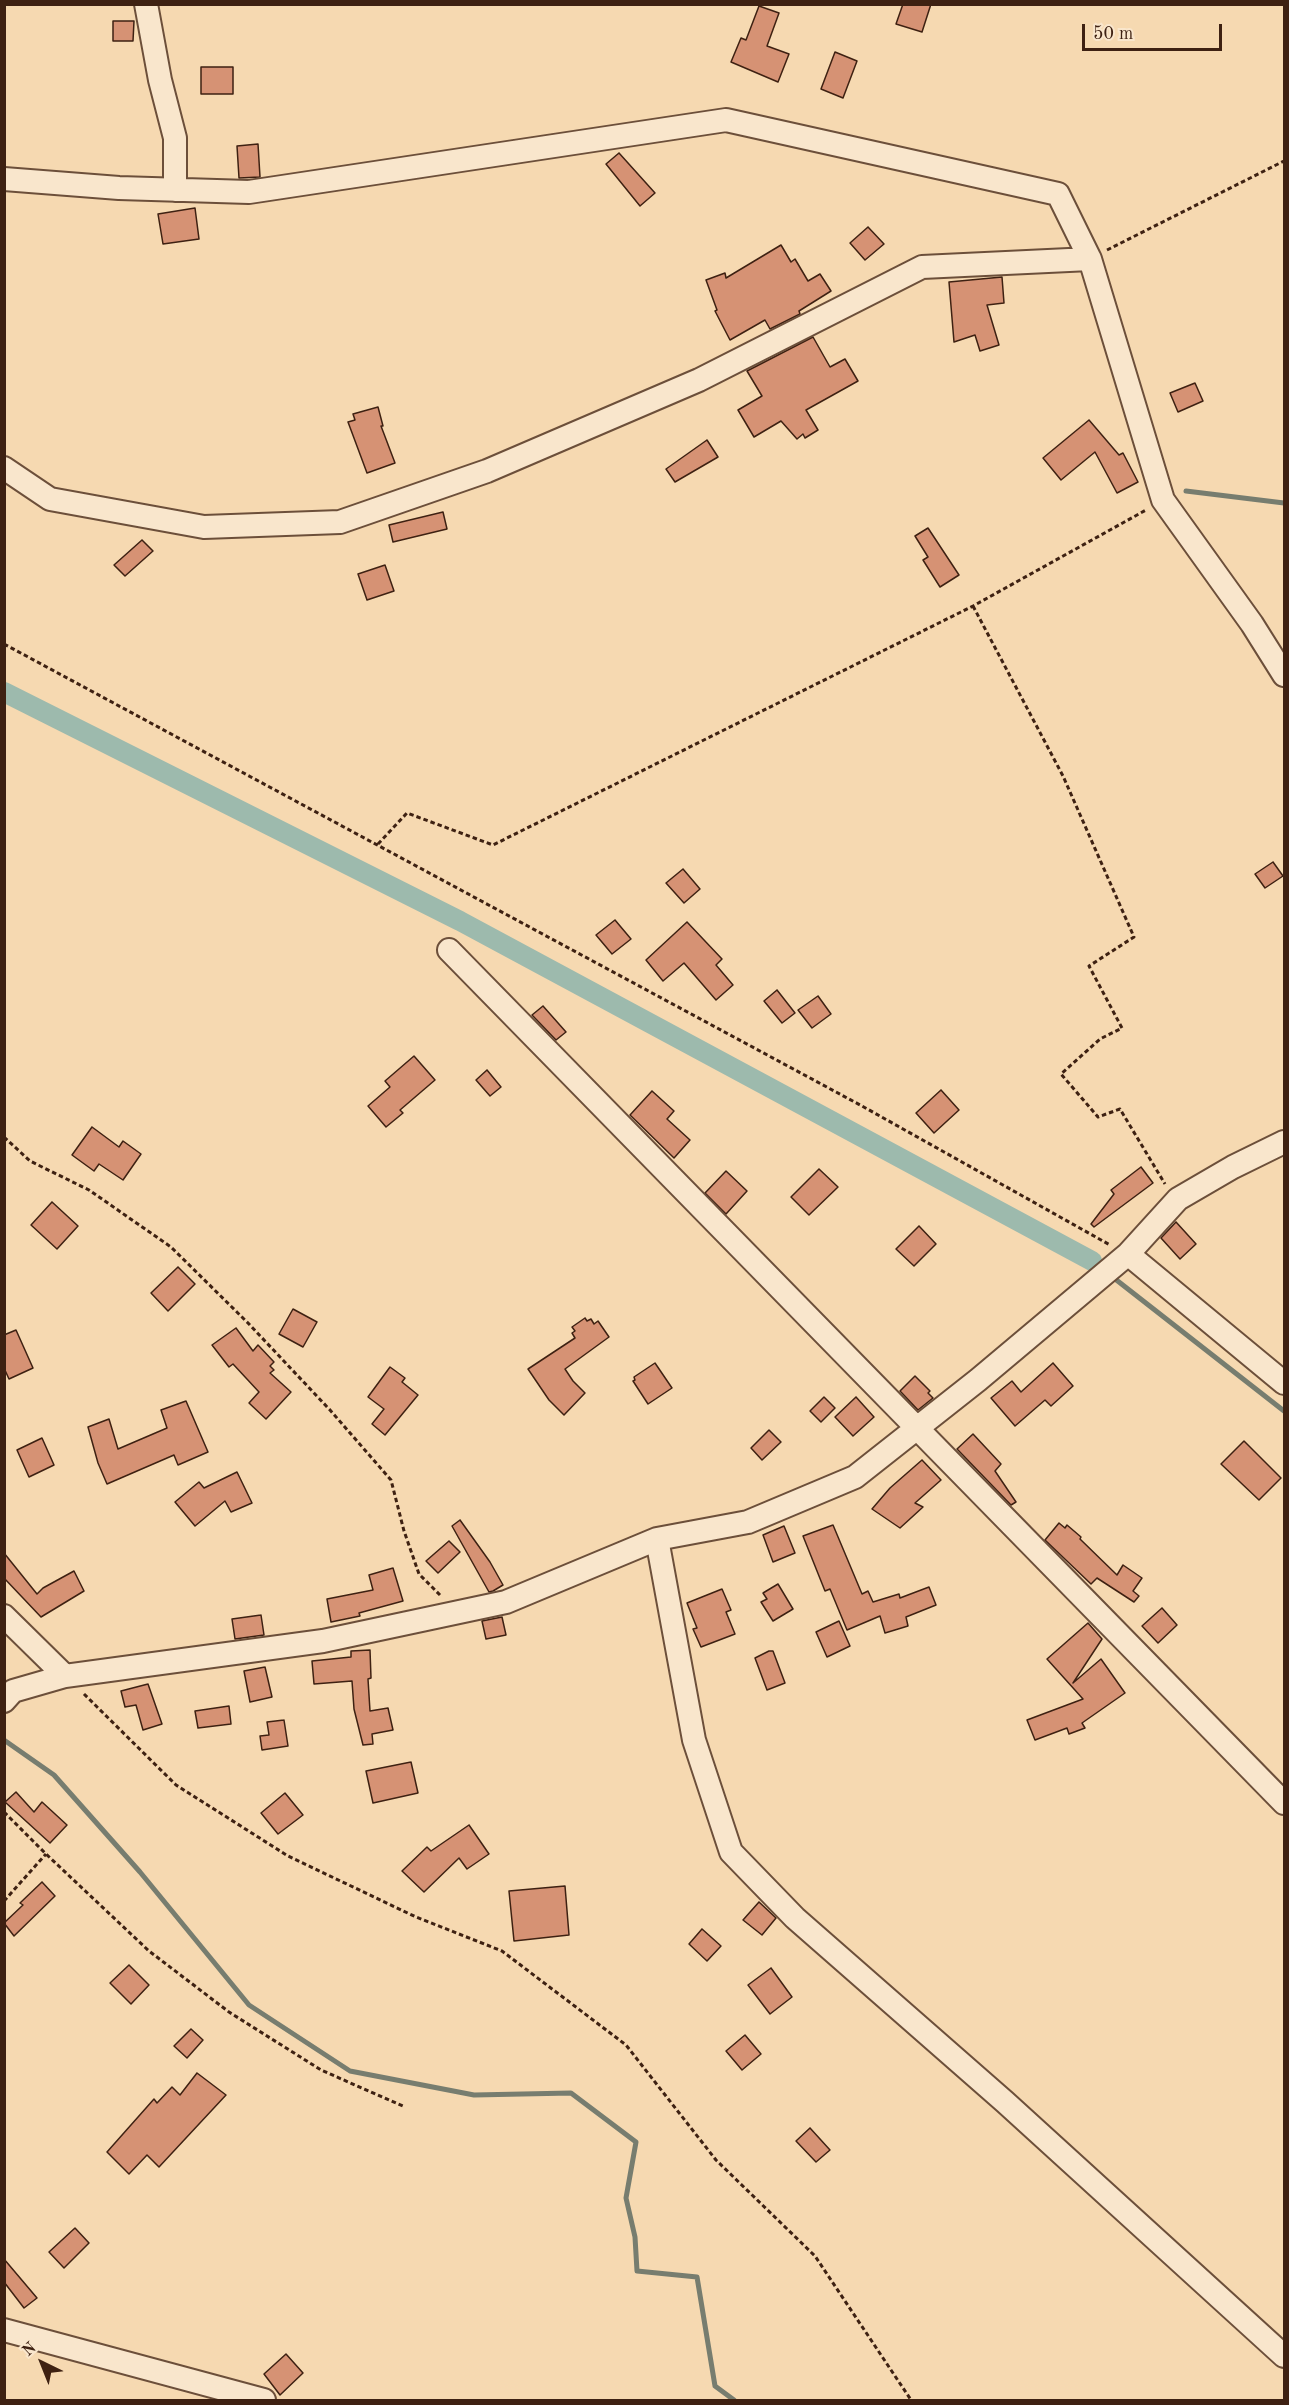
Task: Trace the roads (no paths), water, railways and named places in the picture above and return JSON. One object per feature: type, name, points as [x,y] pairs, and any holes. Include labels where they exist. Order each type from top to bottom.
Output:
[{"type":"street","points":[[146,4],[160,80],[175,138],[175,190]]},
{"type":"street","points":[[4,179],[119,188],[249,192],[726,120],[1058,194],[1090,259],[1163,500],[1252,624],[1284,675]]},
{"type":"street","points":[[4,468],[50,499],[204,527],[340,522],[487,471],[699,381],[921,267],[1090,259]]},
{"type":"street","points":[[449,950],[1284,1803]]},
{"type":"street","points":[[9,1696],[65,1676],[323,1641],[506,1602],[657,1539],[748,1522],[855,1477],[917,1429],[1113,1266],[1178,1199],[1233,1167],[1284,1142]]},
{"type":"street","points":[[1113,1266],[1284,1383]]},
{"type":"street","points":[[657,1539],[694,1740],[731,1852],[795,1918],[1005,2102],[1284,2356]]},
{"type":"street","points":[[4,1616],[65,1676]]},
{"type":"street","points":[[4,2330],[264,2400]]},
{"type":"waterway","points":[[1186,491],[1284,503]]},
{"type":"waterway","points":[[4,692],[460,921],[1092,1261]]},
{"type":"waterway","points":[[1092,1261],[1103,1270]]},
{"type":"waterway","points":[[1110,1275],[1284,1411]]},
{"type":"waterway","points":[[4,1740],[54,1775],[140,1872],[249,2005],[350,2071],[474,2095],[571,2093],[636,2142],[626,2198],[635,2237],[637,2271],[697,2277],[715,2386],[734,2400]]}]
